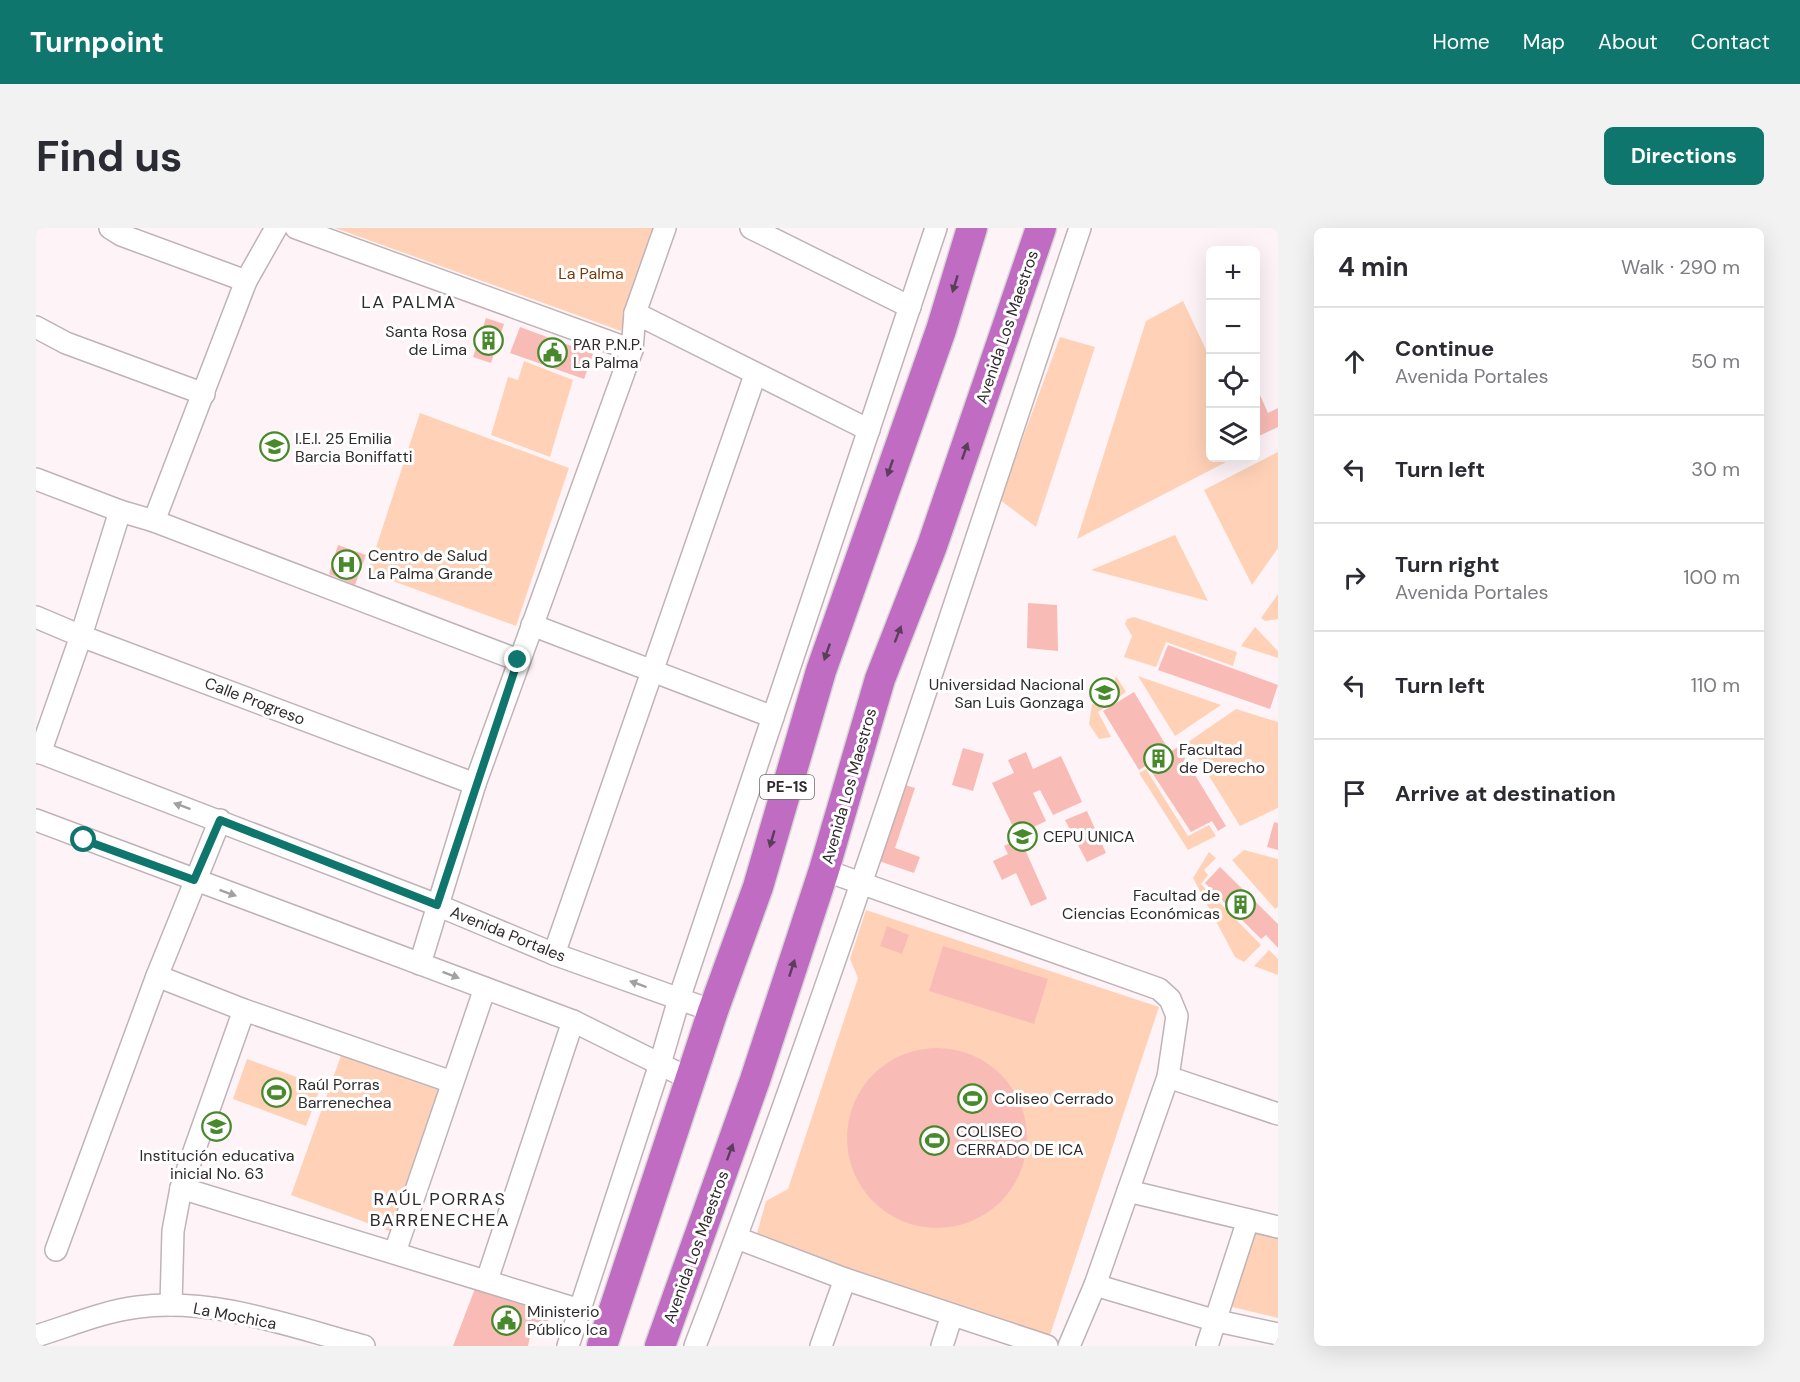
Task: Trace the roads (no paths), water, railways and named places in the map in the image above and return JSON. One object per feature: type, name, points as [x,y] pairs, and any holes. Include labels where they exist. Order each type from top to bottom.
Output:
[{"type":"highway","name":"PE-1S","points":[[602,1346],[713,1011],[758,887],[821,671],[941,330],[972,228]]},
{"type":"highway","name":"Avenida Los Maestros","points":[[660,1346],[755,1080],[824,870],[880,680],[932,546],[1041,228]]},
{"type":"street","points":[[154,520],[246,281],[276,228]]},
{"type":"street","points":[[296,228],[632,350]]},
{"type":"street","points":[[420,964],[475,784],[632,350],[635,313],[665,228]]},
{"type":"street","points":[[751,228],[910,307]]},
{"type":"street","points":[[568,1346],[679,999],[936,228]]},
{"type":"street","points":[[695,1346],[737,1238],[860,883],[1080,228]]},
{"type":"street","points":[[119,230],[246,281]]},
{"type":"street","points":[[635,313],[869,430]]},
{"type":"street","points":[[36,327],[66,343],[204,394]]},
{"type":"street","points":[[554,954],[755,375]]},
{"type":"street","points":[[36,479],[120,511],[154,520],[518,660]]},
{"type":"street","points":[[38,752],[81,636],[120,511]]},
{"type":"street","name":"Calle Progreso","points":[[36,617],[475,784]]},
{"type":"street","points":[[532,625],[773,717]]},
{"type":"street","name":"Avenida Portales","points":[[38,752],[220,820],[437,905],[554,954],[713,1011]]},
{"type":"street","points":[[36,820],[573,1021],[692,1080]]},
{"type":"street","points":[[56,1250],[157,976],[220,820]]},
{"type":"street","points":[[824,870],[1159,989],[1170,999],[1177,1016],[1168,1077],[1095,1285],[1069,1346]]},
{"type":"street","points":[[157,976],[244,1010],[452,1082]]},
{"type":"street","points":[[395,1252],[485,988]]},
{"type":"street","points":[[171,1305],[173,1231],[181,1188],[244,1010]]},
{"type":"street","points":[[487,1280],[573,1021]]},
{"type":"street","points":[[1168,1077],[1278,1114]]},
{"type":"street","points":[[181,1188],[580,1310]]},
{"type":"street","points":[[1128,1191],[1278,1227]]},
{"type":"street","points":[[1206,1346],[1248,1220]]},
{"type":"street","points":[[737,1238],[845,1279],[1047,1346]]},
{"type":"street","points":[[821,1346],[845,1279]]},
{"type":"street","points":[[1095,1285],[1213,1320],[1278,1334]]},
{"type":"street","name":"La Mochica","points":[[36,1336],[119,1310],[171,1305],[219,1310],[364,1346]]},
{"type":"street","points":[[942,1346],[952,1315]]},
{"type":"place","name":"Santa Rosa de Lima","points":[[488,340]]},
{"type":"place","name":"PAR P.N.P. La Palma","points":[[552,353]]},
{"type":"place","name":"I.E.I. 25 Emilia Barcia Boniffatti","points":[[274,447]]},
{"type":"place","name":"Centro de Salud La Palma Grande","points":[[347,564]]},
{"type":"place","name":"Universidad Nacional San Luis Gonzaga","points":[[1105,693]]},
{"type":"place","name":"Facultad de Derecho","points":[[1158,758]]},
{"type":"place","name":"CEPU UNICA","points":[[1022,836]]},
{"type":"place","name":"Facultad de Ciencias Económicas","points":[[1241,904]]},
{"type":"place","name":"Raúl Porras Barrenechea","points":[[277,1093]]},
{"type":"place","name":"Coliseo Cerrado","points":[[973,1098]]},
{"type":"place","name":"Institución educativa inicial No. 63","points":[[217,1127]]},
{"type":"place","name":"COLISEO CERRADO DE ICA","points":[[935,1140]]},
{"type":"place","name":"Ministerio Público Ica","points":[[506,1320]]},
{"type":"district","name":"LA PALMA","points":[[409,302]]},
{"type":"district","name":"RAÚL PORRAS BARRENECHEA","points":[[440,1209]]},
{"type":"park label","name":"La Palma","points":[[591,273]]}]
